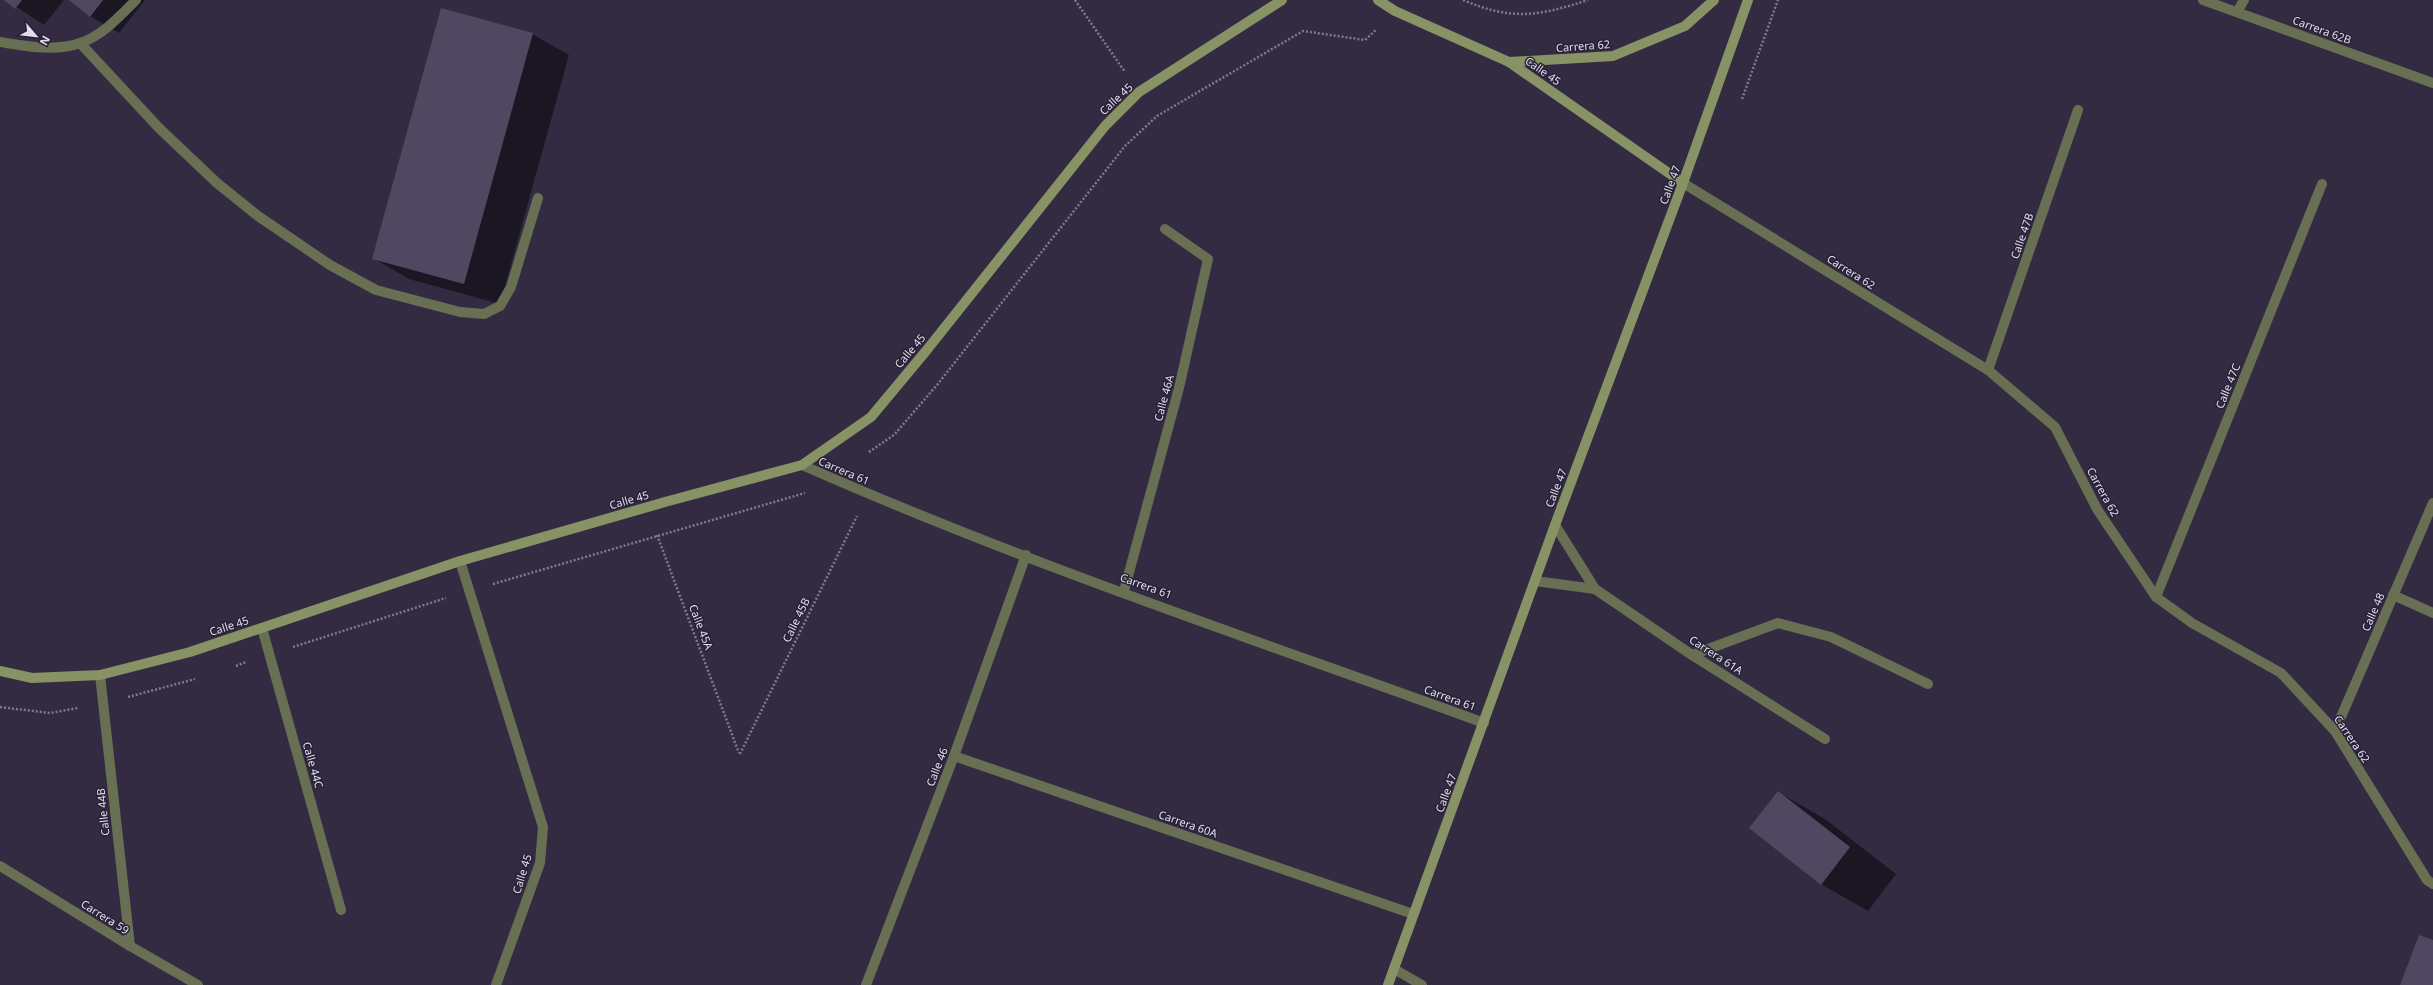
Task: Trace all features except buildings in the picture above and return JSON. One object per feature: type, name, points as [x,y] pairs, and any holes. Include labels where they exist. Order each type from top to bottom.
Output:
[{"type":"street","points":[[0,42],[40,48],[80,43],[107,28],[136,0]]},
{"type":"street","name":"Calle 45","points":[[0,671],[32,678],[100,675],[190,652],[460,561],[646,507],[802,465],[871,417],[926,351],[1110,121],[1139,92],[1282,0]]},
{"type":"street","name":"Calle 45","points":[[1378,0],[1395,11],[1509,62],[1683,182]]},
{"type":"street","name":"Carrera 62","points":[[1509,62],[1613,56],[1685,26],[1714,0]]},
{"type":"street","name":"Calle 47","points":[[1388,985],[1555,525],[1683,182],[1748,0]]},
{"type":"street","name":"Carrera 62B","points":[[2203,0],[2432,79]]},
{"type":"street","points":[[2237,12],[2244,0]]},
{"type":"street","points":[[80,43],[159,128],[217,183],[258,216],[330,265],[376,290],[460,312],[484,314],[500,306],[511,287],[538,198]]},
{"type":"street","name":"Calle 47B","points":[[1988,370],[2078,110]]},
{"type":"street","name":"Carrera 62","points":[[1683,182],[1988,370],[2054,427],[2097,509],[2156,597],[2192,623],[2281,673],[2335,731],[2427,880],[2433,884]]},
{"type":"street","name":"Calle 47C","points":[[2156,597],[2322,184]]},
{"type":"street","name":"Calle 46A","points":[[1124,591],[1179,388],[1208,260],[1165,229]]},
{"type":"street","name":"Carrera 61","points":[[802,465],[868,494],[1026,555],[1484,723]]},
{"type":"street","name":"Calle 48","points":[[2335,731],[2433,503]]},
{"type":"street","name":"Carrera 61A","points":[[1555,525],[1595,589],[1692,655],[1825,739]]},
{"type":"street","name":"Calle 46","points":[[866,985],[954,756],[1026,555]]},
{"type":"street","name":"Calle 45","points":[[460,561],[543,827],[540,863],[496,985]]},
{"type":"street","name":"Carrera 61A","points":[[1535,581],[1595,589]]},
{"type":"street","points":[[2393,595],[2433,614]]},
{"type":"street","points":[[1692,655],[1778,623],[1831,637],[1928,684]]},
{"type":"street","name":"Calle 44C","points":[[262,628],[341,910]]},
{"type":"street","name":"Calle 44B","points":[[100,675],[130,946]]},
{"type":"street","name":"Carrera 60A","points":[[954,756],[1414,914]]},
{"type":"street","name":"Carrera 59","points":[[0,866],[130,946],[198,985]]},
{"type":"street","points":[[1394,970],[1422,985]]},
{"type":"path","points":[[1075,0],[1110,50]]},
{"type":"path","points":[[1463,0],[1511,14],[1549,12],[1588,0]]},
{"type":"path","points":[[865,454],[894,435],[937,385],[1126,146],[1158,116],[1303,31],[1365,40],[1395,11]]},
{"type":"path","points":[[234,666],[470,591],[657,535],[799,496],[832,478]]},
{"type":"path","name":"Calle 45B","points":[[740,754],[868,494]]},
{"type":"path","name":"Calle 45A","points":[[646,507],[740,754]]},
{"type":"path","points":[[0,707],[50,713],[102,703],[198,678]]}]
